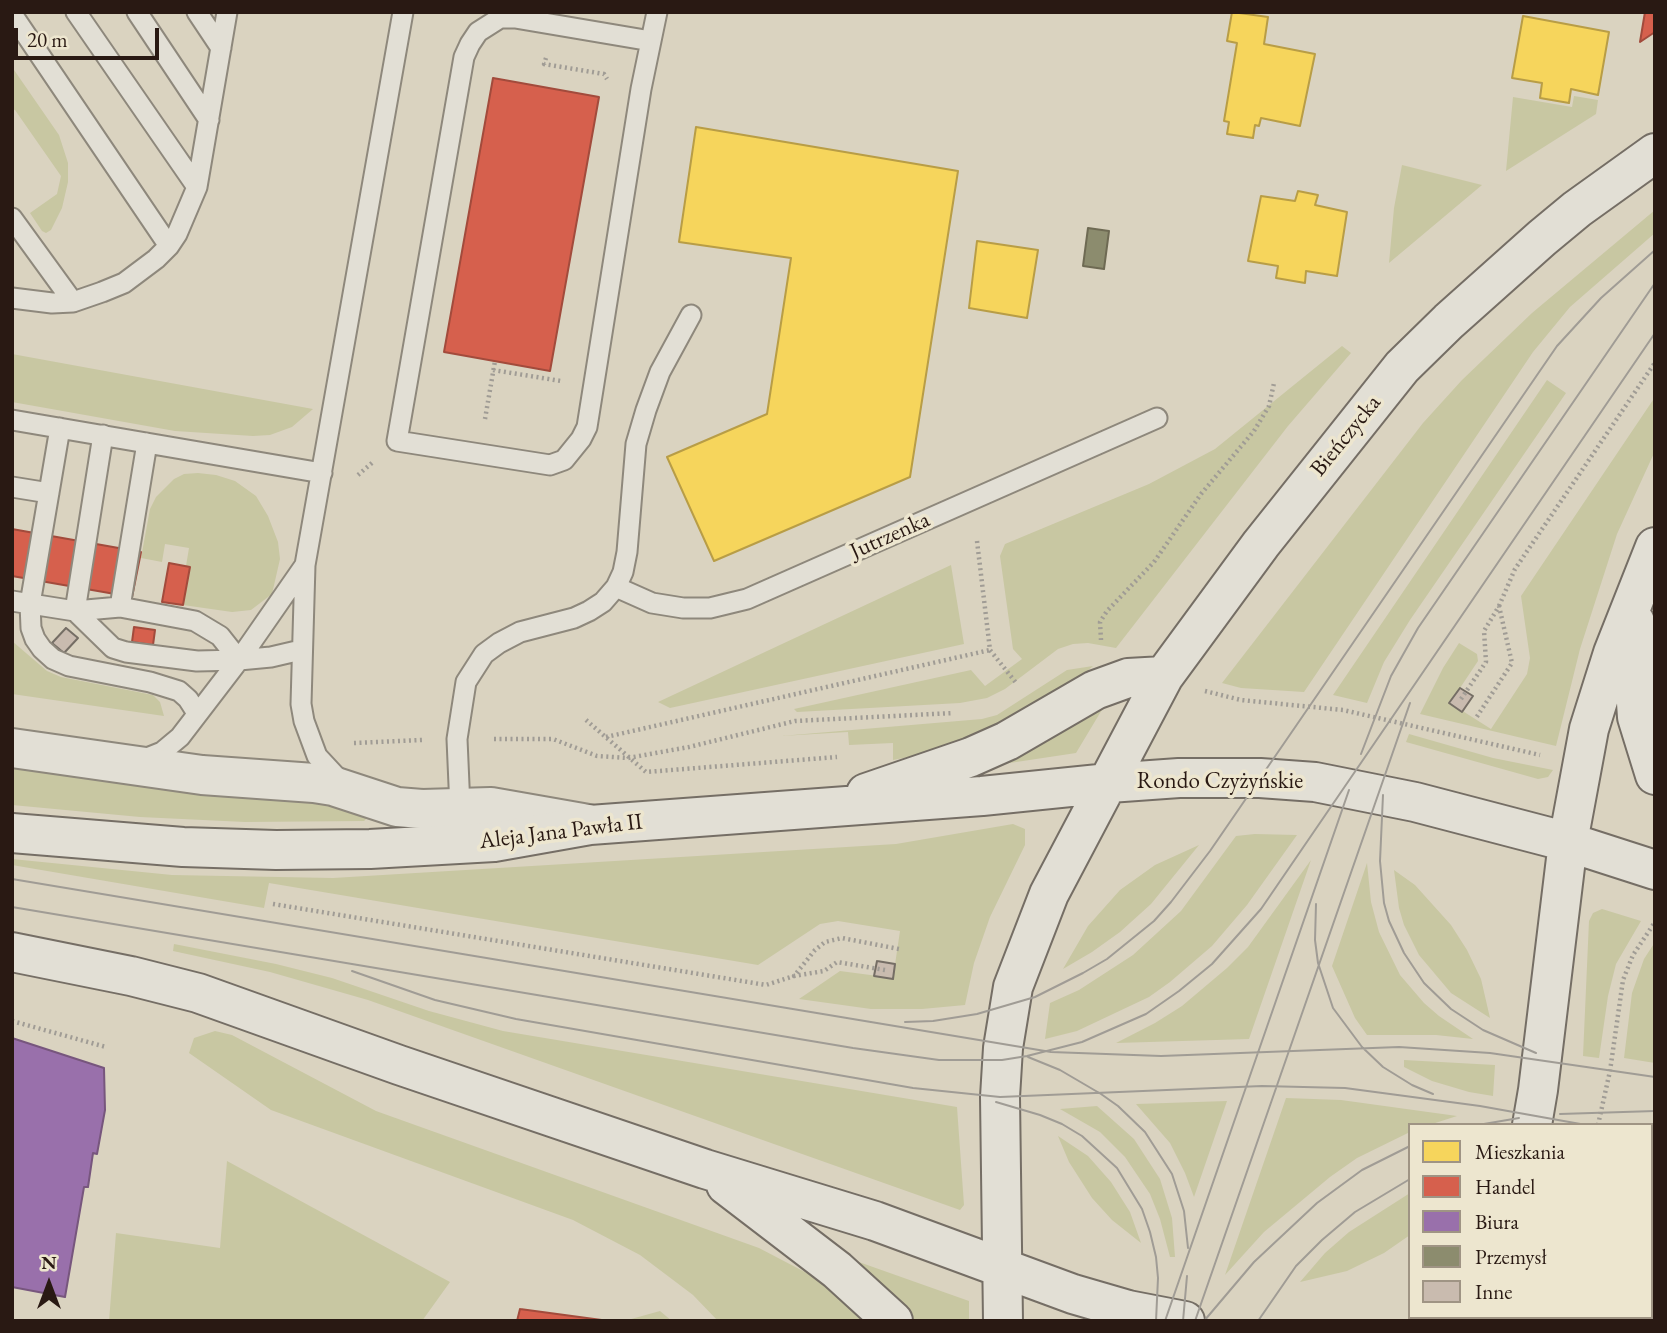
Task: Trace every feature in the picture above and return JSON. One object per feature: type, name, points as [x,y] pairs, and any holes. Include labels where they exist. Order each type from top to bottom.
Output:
[{"type":"main road","name":"Bieńczycka","points":[[1109,783],[1164,676],[1269,534],[1402,367],[1458,312],[1542,238],[1577,209],[1655,153]]},
{"type":"main road","points":[[1532,1123],[1568,842],[1593,716],[1613,653],[1655,547]]},
{"type":"main road","points":[[1639,585],[1634,648],[1635,696],[1642,738],[1655,775]]},
{"type":"main road","points":[[835,807],[881,786],[971,757],[1006,741],[1095,690],[1128,678],[1164,676]]},
{"type":"main road","points":[[12,748],[202,775],[291,779],[333,786],[397,807],[491,807],[590,825]]},
{"type":"main road","name":"Rondo Czyżyńskie","points":[[1003,1321],[1000,1097],[1009,1006],[1018,968],[1049,894],[1109,783],[1179,778],[1306,781],[1415,802],[1568,842]]},
{"type":"main road","name":"Aleja Jana Pawła II","points":[[12,833],[183,847],[370,849],[494,842],[590,825],[982,796],[1109,783]]},
{"type":"main road","points":[[1568,842],[1655,870]]},
{"type":"main road","points":[[12,952],[131,976],[198,993],[399,1065],[705,1169],[875,1221],[1073,1294],[1117,1307],[1185,1321]]},
{"type":"main road","points":[[705,1169],[837,1270],[892,1321]]},
{"type":"lane","points":[[76,12],[197,187]]},
{"type":"lane","points":[[137,12],[209,120]]},
{"type":"lane","points":[[197,12],[221,48]]},
{"type":"lane","points":[[12,298],[40,302],[73,302],[124,283],[169,246],[197,187],[227,12]]},
{"type":"lane","points":[[352,792],[325,766],[312,744],[301,704],[305,565],[403,12]]},
{"type":"lane","points":[[651,40],[515,18],[500,18],[478,32],[464,57],[397,441],[550,465],[558,464],[581,439],[587,427],[657,12]]},
{"type":"lane","points":[[12,13],[169,246]]},
{"type":"lane","points":[[12,218],[73,302]]},
{"type":"lane","points":[[460,808],[457,739],[466,682],[473,667],[499,643],[520,632],[574,618],[589,611],[603,602],[616,587],[623,572],[627,552],[636,444],[660,372],[691,315]]},
{"type":"lane","name":"Jutrzenka","points":[[616,587],[652,603],[683,608],[710,608],[747,598],[1157,418]]},
{"type":"lane","points":[[12,420],[321,472]]},
{"type":"lane","points":[[60,428],[49,493],[21,603],[35,639],[53,659],[69,666],[179,691],[197,713]]},
{"type":"lane","points":[[75,611],[103,435]]},
{"type":"lane","points":[[120,607],[147,443]]},
{"type":"lane","points":[[12,486],[49,493]]},
{"type":"lane","points":[[125,764],[163,752],[180,737],[239,660],[305,565]]},
{"type":"lane","points":[[21,603],[75,611],[120,607],[195,621],[220,636],[239,660]]},
{"type":"lane","points":[[75,611],[113,648],[126,652],[197,662],[271,657],[301,650]]},
{"type":"path","points":[[547,53],[544,64],[604,74],[609,83]]},
{"type":"path","points":[[480,455],[495,361]]},
{"type":"path","points":[[1461,699],[1486,662],[1484,631],[1499,606],[1515,569],[1654,364]]},
{"type":"path","points":[[493,370],[566,382]]},
{"type":"path","points":[[1102,644],[1099,625],[1107,611],[1154,562],[1201,494],[1254,431],[1269,405],[1274,383]]},
{"type":"path","points":[[977,541],[990,650],[1017,685]]},
{"type":"path","points":[[1476,718],[1512,663],[1499,606]]},
{"type":"path","points":[[606,737],[990,650]]},
{"type":"path","points":[[1214,695],[1343,710],[1545,756]]},
{"type":"path","points":[[489,739],[553,739],[597,756],[628,758],[689,747],[795,721],[957,713]]},
{"type":"path","points":[[586,720],[646,772],[846,756]]},
{"type":"path","points":[[344,743],[434,739]]},
{"type":"path","points":[[273,904],[766,985],[794,976],[824,971],[836,962],[885,970]]},
{"type":"path","points":[[1598,1123],[1626,971],[1633,955],[1655,922]]},
{"type":"path","points":[[794,976],[825,942],[842,938],[899,949]]},
{"type":"path","points":[[12,1021],[106,1047]]},
{"type":"green space","points":[[12,67],[59,135],[68,163],[68,182],[62,208],[51,230],[46,233],[30,213],[57,194],[61,176],[12,109]]},
{"type":"green space","points":[[1574,96],[1598,100],[1596,114],[1506,171],[1513,97],[1572,107]]},
{"type":"green space","points":[[1402,165],[1482,185],[1389,263],[1394,208]]},
{"type":"green space","points":[[1655,210],[1655,233],[1570,307],[1533,352],[1304,692],[1241,688],[1222,683],[1423,423],[1462,380],[1532,313]]},
{"type":"green space","points":[[1342,346],[1351,353],[1288,426],[1116,648],[1088,643],[1058,649],[1005,689],[987,698],[960,703],[797,712],[794,709],[971,670],[985,686],[1022,659],[1013,649],[1000,556],[1005,544],[1149,484],[1215,449]]},
{"type":"green space","points":[[12,354],[313,409],[292,427],[270,435],[253,436],[175,431],[12,402]]},
{"type":"green space","points":[[1547,380],[1566,393],[1410,620],[1384,662],[1367,703],[1333,695]]},
{"type":"green space","points":[[1655,397],[1655,451],[1617,534],[1580,649],[1556,746],[1420,714],[1459,643],[1477,654],[1478,661],[1450,703],[1491,729],[1527,674],[1530,658],[1521,596]]},
{"type":"green space","points":[[198,473],[235,481],[256,496],[268,516],[278,542],[280,559],[272,594],[251,610],[232,612],[183,605],[189,548],[165,544],[162,562],[141,558],[150,509],[156,497],[174,479],[184,474]]},
{"type":"green space","points":[[951,565],[964,644],[670,708],[658,702]]},
{"type":"green space","points":[[12,641],[47,671],[61,677],[153,695],[160,702],[164,716],[12,694]]},
{"type":"green space","points":[[1093,666],[1075,682],[1023,716],[940,751],[893,760],[893,743],[849,745],[848,732],[781,736],[982,719],[997,715],[1067,670]]},
{"type":"green space","points":[[1106,703],[1076,753],[1003,764],[1003,762]]},
{"type":"green space","points":[[1409,734],[1493,758],[1553,770],[1548,777],[1538,779],[1406,742]]},
{"type":"green space","points":[[12,766],[310,799],[367,818],[364,821],[245,822],[140,817],[12,805]]},
{"type":"green space","points":[[1013,824],[1025,829],[1025,845],[990,917],[974,963],[965,1005],[922,1009],[871,1009],[799,999],[840,971],[893,978],[900,931],[838,921],[820,924],[758,965],[269,883],[264,908],[12,865],[12,859],[172,875],[333,878],[896,844]]},
{"type":"green space","points":[[1297,835],[1247,905],[1212,946],[1149,997],[1077,1031],[1045,1039],[1050,1003],[1079,990],[1133,955],[1181,911],[1236,836]]},
{"type":"green space","points":[[1199,845],[1151,904],[1120,932],[1063,969],[1088,926],[1120,890],[1155,865]]},
{"type":"green space","points":[[1311,860],[1249,1039],[1116,1043],[1182,1006],[1227,968],[1248,947]]},
{"type":"green space","points":[[1367,863],[1371,902],[1379,932],[1400,975],[1424,1003],[1473,1039],[1436,1035],[1367,1035],[1355,1018],[1332,966]]},
{"type":"green space","points":[[1394,870],[1415,885],[1451,925],[1481,979],[1490,1018],[1451,993],[1419,955],[1399,908]]},
{"type":"green space","points":[[1602,909],[1641,921],[1616,964],[1608,996],[1599,1058],[1583,1056],[1589,921],[1593,913]]},
{"type":"green space","points":[[1655,942],[1655,1063],[1624,1058],[1632,993],[1644,959]]},
{"type":"green space","points":[[174,944],[332,978],[429,1011],[503,1031],[957,1107],[964,1205],[960,1210],[368,1000],[270,972],[173,951]]},
{"type":"green space","points":[[215,1031],[232,1035],[376,1111],[759,1248],[824,1282],[868,1321],[718,1321],[693,1295],[640,1255],[573,1220],[271,1110],[189,1053],[194,1038]]},
{"type":"green space","points":[[1404,1060],[1495,1065],[1493,1096],[1432,1081],[1404,1067]]},
{"type":"green space","points":[[1286,1098],[1341,1100],[1457,1116],[1435,1123],[1408,1123],[1408,1133],[1357,1158],[1330,1177],[1264,1232],[1225,1275]]},
{"type":"green space","points":[[1227,1101],[1194,1197],[1170,1143],[1136,1104]]},
{"type":"green space","points":[[1097,1106],[1134,1139],[1160,1179],[1172,1218],[1175,1257],[1170,1257],[1150,1194],[1125,1157],[1100,1132],[1060,1109]]},
{"type":"green space","points":[[1058,1136],[1088,1156],[1111,1182],[1130,1212],[1141,1243],[1112,1220],[1092,1198],[1069,1162]]},
{"type":"green space","points":[[1653,1152],[1655,1152],[1653,1216]]},
{"type":"green space","points":[[227,1161],[450,1282],[422,1321],[109,1321],[116,1233],[220,1248]]},
{"type":"green space","points":[[1408,1194],[1408,1236],[1384,1253],[1347,1271],[1300,1282],[1325,1253],[1349,1232]]},
{"type":"green space","points":[[856,1261],[969,1301],[969,1321],[911,1321]]},
{"type":"green space","points":[[660,1311],[672,1321],[624,1321]]},
{"type":"building: Mieszkania","points":[[1232,12],[1268,17],[1264,44],[1315,54],[1300,126],[1261,118],[1259,126],[1255,125],[1253,138],[1227,134],[1229,122],[1224,121],[1237,43],[1227,41]]},
{"type":"building: Mieszkania","points":[[1523,16],[1609,32],[1598,95],[1571,89],[1569,103],[1540,98],[1542,83],[1512,78]]},
{"type":"building: Mieszkania","points":[[696,127],[958,171],[910,477],[714,561],[667,457],[767,414],[791,258],[679,242]]},
{"type":"building: Mieszkania","points":[[1298,191],[1318,195],[1315,205],[1347,212],[1337,276],[1306,271],[1305,283],[1276,278],[1278,266],[1248,261],[1261,196],[1295,201]]},
{"type":"building: Mieszkania","points":[[977,241],[1038,250],[1027,318],[969,308]]},
{"type":"building: Handel","points":[[1645,12],[1655,12],[1655,32],[1640,42]]},
{"type":"building: Handel","points":[[493,78],[599,97],[550,371],[444,352]]},
{"type":"building: Handel","points":[[12,529],[141,552],[132,597],[12,576]]},
{"type":"building: Handel","points":[[169,563],[190,567],[183,605],[162,602]]},
{"type":"building: Handel","points":[[134,627],[155,630],[153,645],[132,642]]},
{"type":"building: Handel","points":[[520,1309],[609,1321],[517,1321]]},
{"type":"building: Biura","points":[[12,1038],[104,1068],[105,1110],[97,1154],[93,1153],[88,1187],[84,1187],[65,1297],[12,1287]]},
{"type":"building: Przemysł","points":[[1088,228],[1109,231],[1104,269],[1083,266]]},
{"type":"building: Inne","points":[[66,628],[78,638],[64,653],[52,643]]},
{"type":"building: Inne","points":[[1460,688],[1473,696],[1462,712],[1449,703]]},
{"type":"building: Inne","points":[[877,961],[895,964],[893,979],[874,976]]},
{"type":"tram line","points":[[905,1022],[977,1014],[1035,997],[1107,959],[1154,921],[1210,851],[1557,346],[1601,298],[1655,250]]},
{"type":"tram line","points":[[1361,754],[1391,676],[1418,628],[1655,283]]},
{"type":"tram line","points":[[12,907],[853,1048],[939,1060],[1002,1060],[1082,1042],[1146,1014],[1179,991],[1212,964],[1261,909],[1655,333]]},
{"type":"tram line","points":[[1195,1321],[1410,703]]},
{"type":"tram line","points":[[1165,1321],[1349,790]]},
{"type":"tram line","points":[[1383,795],[1380,861],[1384,903],[1404,953],[1424,983],[1451,1009],[1483,1030],[1536,1053]]},
{"type":"tram line","points":[[12,879],[1051,1052],[1161,1056],[1399,1047],[1490,1053],[1655,1077]]},
{"type":"tram line","points":[[1316,904],[1315,940],[1318,963],[1333,1008],[1362,1047],[1383,1067],[1433,1094]]},
{"type":"tram line","points":[[352,971],[435,1000],[516,1019],[913,1088],[1000,1097],[1262,1086],[1345,1088],[1480,1106],[1575,1123]]},
{"type":"tram line","points":[[1028,1057],[1060,1070],[1101,1094],[1145,1132],[1172,1174],[1184,1211],[1188,1248]]},
{"type":"tram line","points":[[996,1102],[1062,1124],[1082,1136],[1117,1168],[1142,1209],[1150,1232],[1158,1278],[1156,1321]]},
{"type":"tram line","points":[[1560,1114],[1655,1111]]},
{"type":"tram line","points":[[1490,1123],[1519,1118]]},
{"type":"tram line","points":[[1204,1321],[1254,1262],[1317,1203],[1362,1170],[1408,1147]]},
{"type":"tram line","points":[[1258,1321],[1296,1266],[1322,1240],[1355,1212],[1408,1180]]},
{"type":"tram line","points":[[1183,1321],[1187,1276]]}]
